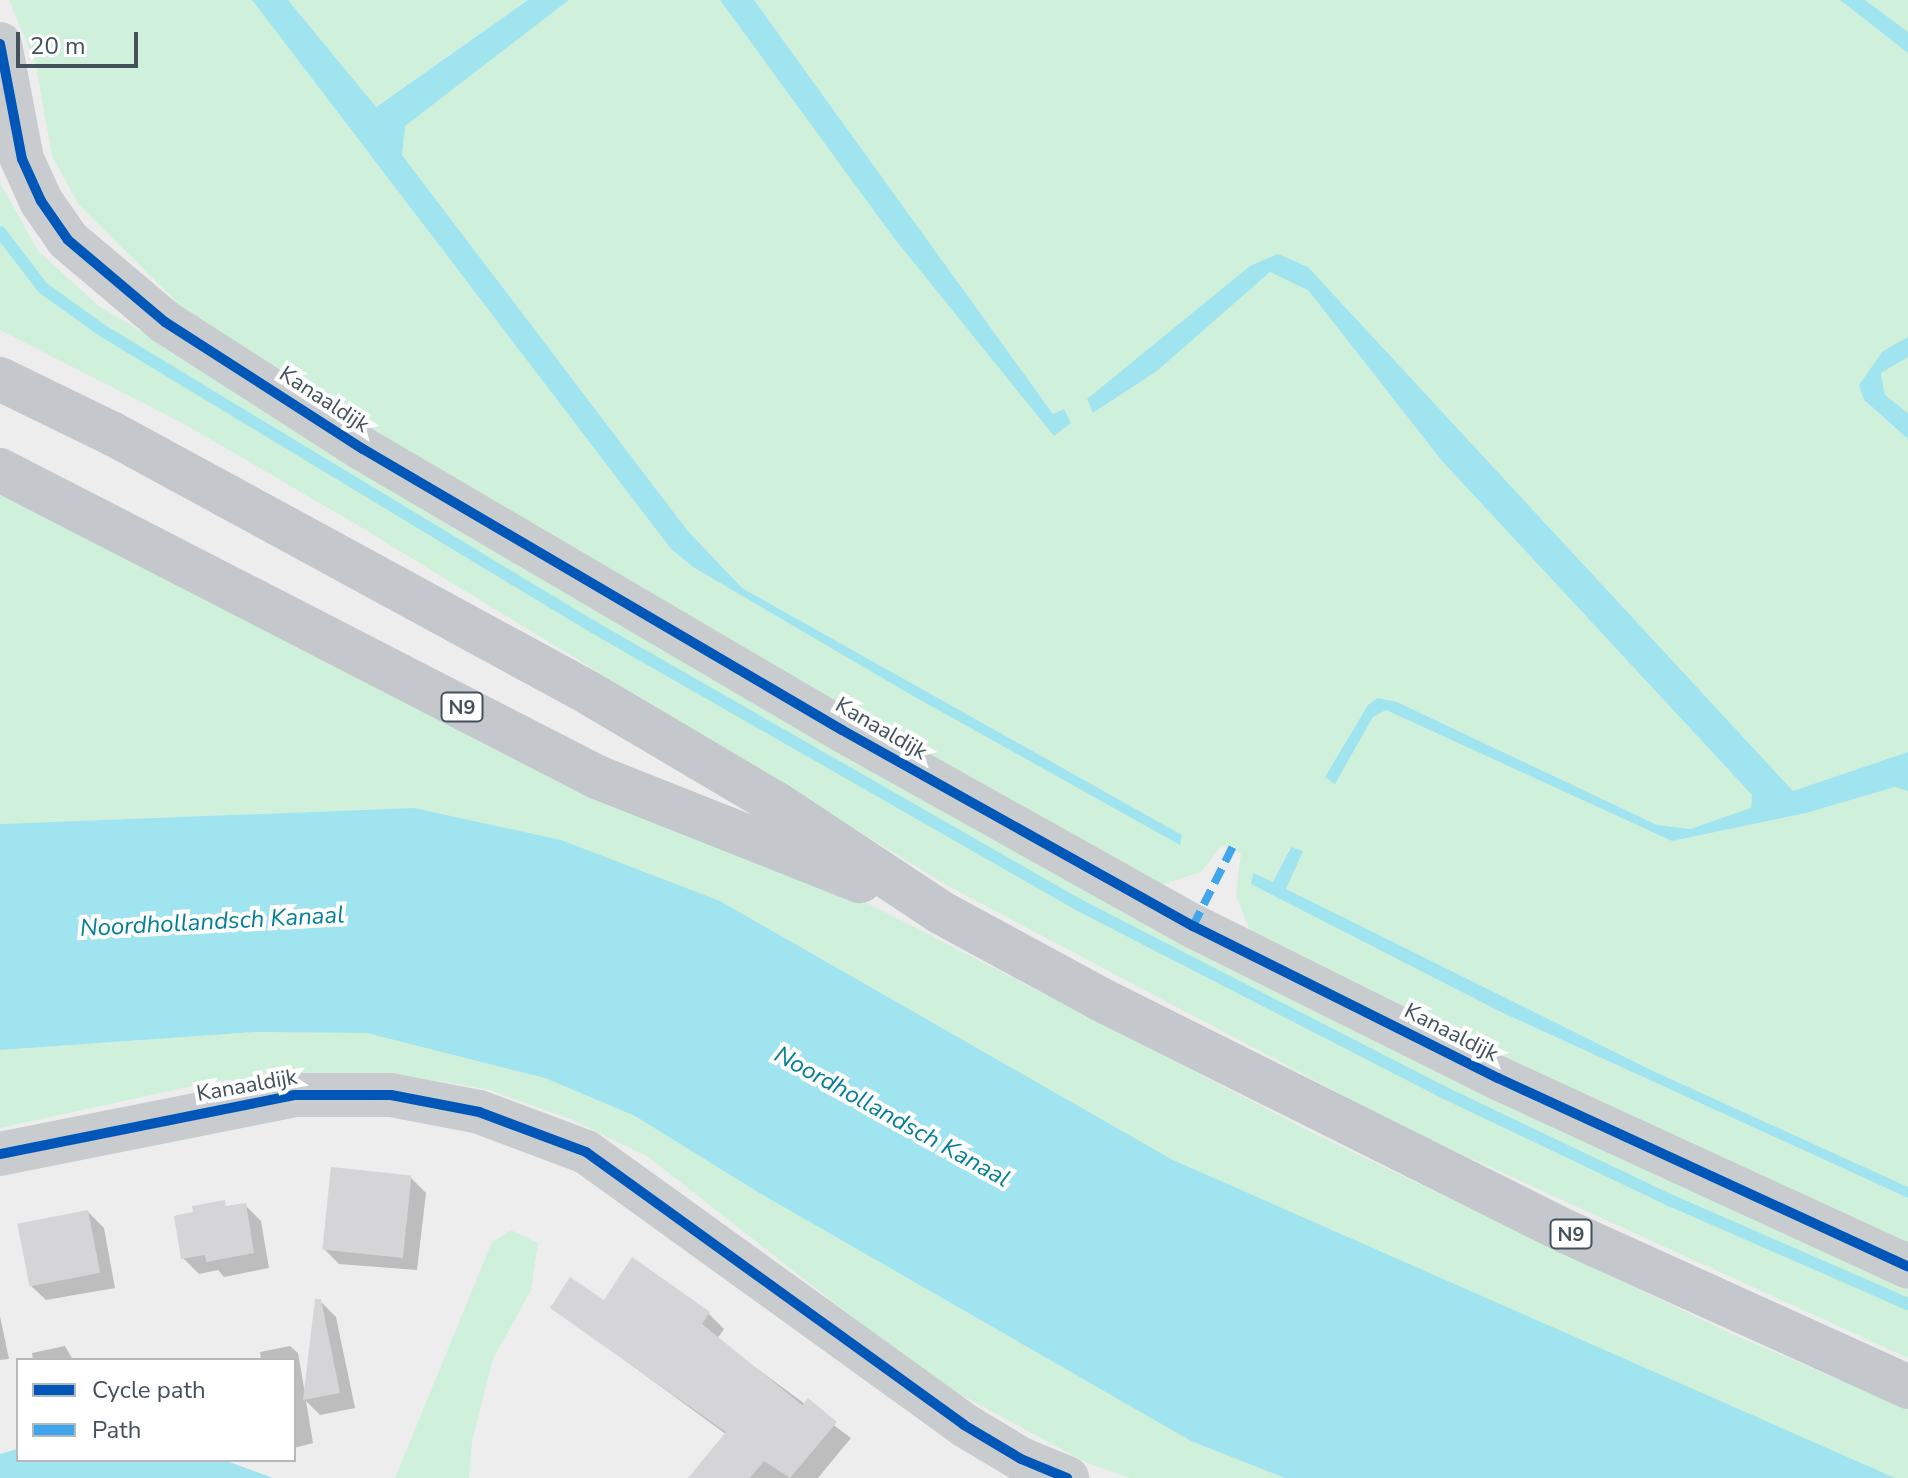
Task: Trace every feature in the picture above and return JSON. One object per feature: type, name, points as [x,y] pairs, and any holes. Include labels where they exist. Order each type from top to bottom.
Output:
[{"type":"main road","name":"N9","points":[[0,379],[113,434],[589,693],[777,804],[940,912],[1114,1006],[1567,1232],[1908,1387]]},
{"type":"main road","name":"N9","points":[[0,470],[597,777],[940,912]]},
{"type":"street","name":"Kanaaldijk","points":[[0,44],[22,159],[41,201],[68,240],[165,322],[363,449],[842,730],[1193,926],[1512,1085],[1908,1267]]},
{"type":"street","name":"Kanaaldijk","points":[[0,1154],[294,1095],[391,1095],[479,1112],[586,1152],[964,1425],[1021,1459],[1067,1478]]},
{"type":"green space","points":[[9,0],[252,0],[671,549],[693,567],[1179,844],[1182,835],[742,588],[687,530],[402,155],[404,126],[569,0],[720,0],[1054,436],[1064,410],[1054,415],[754,0],[1840,0],[1908,53],[1908,337],[1883,351],[1864,401],[1908,439],[1908,752],[1793,791],[1308,267],[1278,254],[1088,399],[1094,413],[1157,371],[1270,271],[1308,290],[1442,461],[1752,795],[1751,809],[1690,829],[1657,825],[1397,702],[1378,698],[1335,784],[1373,717],[1386,710],[1672,841],[1806,813],[1895,787],[1908,791],[1908,1187],[1651,1070],[1285,889],[1302,850],[1290,847],[1273,883],[1251,883],[1503,1013],[1908,1198],[1908,1250],[1252,936],[1236,895],[1241,854],[1222,845],[1201,872],[1158,886],[849,718],[198,323],[78,204],[52,156],[35,61]]},
{"type":"green space","points":[[288,0],[528,0],[375,107]]},
{"type":"green space","points":[[1865,0],[1908,0],[1908,32]]},
{"type":"green space","points":[[0,183],[38,251],[99,306],[498,546],[1908,1283],[1908,1358],[1409,1130],[948,886],[359,526],[186,425],[0,330]]},
{"type":"green space","points":[[1908,357],[1908,413],[1885,395],[1881,373]]},
{"type":"green space","points":[[0,476],[905,922],[1311,1132],[1734,1335],[1908,1409],[1908,1478],[1895,1478],[1765,1423],[1173,1160],[720,901],[414,808],[0,824]]},
{"type":"green space","points":[[255,1032],[367,1033],[443,1049],[545,1078],[635,1116],[756,1191],[1191,1441],[1285,1478],[1130,1478],[1087,1463],[930,1378],[647,1156],[570,1119],[490,1090],[440,1081],[336,1075],[215,1081],[0,1128],[0,1050]]},
{"type":"green space","points":[[511,1230],[538,1243],[531,1290],[493,1359],[472,1441],[469,1478],[395,1478],[492,1242]]},
{"type":"water","points":[[252,0],[288,0],[376,107],[528,0],[569,0],[405,126],[402,155],[687,530],[742,588],[1182,835],[1180,845],[908,693],[693,567],[671,549]]},
{"type":"water","points":[[720,0],[754,0],[1053,414],[1064,409],[1071,423],[1054,436],[894,238]]},
{"type":"water","points":[[1840,0],[1865,0],[1908,32],[1908,53]]},
{"type":"water","points":[[1278,254],[1308,267],[1793,791],[1908,752],[1908,791],[1895,787],[1806,813],[1672,841],[1386,710],[1373,717],[1335,784],[1325,777],[1368,705],[1378,698],[1397,702],[1657,825],[1690,829],[1751,808],[1752,795],[1442,461],[1308,290],[1270,272],[1157,371],[1093,413],[1087,399],[1250,266]]},
{"type":"water","points":[[1908,337],[1908,357],[1881,373],[1885,395],[1908,413],[1908,439],[1864,400],[1859,385],[1883,351]]},
{"type":"water","name":"Noordhollandsch Kanaal","points":[[414,808],[561,840],[720,901],[1173,1160],[1895,1478],[1285,1478],[1191,1441],[756,1191],[635,1116],[545,1078],[367,1033],[255,1032],[0,1050],[0,824]]},
{"type":"water","points":[[1291,847],[1303,851],[1286,889],[1651,1070],[1908,1187],[1908,1198],[1503,1013],[1251,884],[1253,873],[1273,882]]},
{"type":"water","points":[[16,1450],[16,1462],[229,1462],[273,1478],[0,1478],[0,1454]]},
{"type":"building","points":[[331,1167],[412,1175],[403,1258],[322,1250]]},
{"type":"building","points":[[225,1200],[226,1206],[246,1203],[254,1253],[206,1262],[205,1255],[181,1259],[174,1216],[193,1212],[192,1206]]},
{"type":"building","points":[[88,1210],[100,1273],[30,1287],[17,1224]]},
{"type":"building","points":[[632,1257],[710,1312],[702,1324],[802,1405],[808,1398],[837,1422],[790,1478],[764,1461],[750,1478],[688,1478],[726,1432],[550,1308],[570,1277],[604,1300]]},
{"type":"building","points":[[315,1299],[321,1299],[340,1393],[303,1400]]},
{"type":"waterway","points":[[0,232],[43,288],[103,331],[588,624],[1079,905],[1443,1092],[1672,1201],[1908,1304]]},
{"type":"marked path","points":[[1193,926],[1234,844]]},
{"type":"cycle path","points":[[0,44],[22,159],[41,201],[68,240],[165,322],[363,449],[842,730],[1193,926],[1498,1078],[1908,1267]]},
{"type":"cycle path","points":[[0,1154],[294,1095],[391,1095],[479,1112],[586,1152],[964,1425],[1021,1459],[1067,1478]]}]
